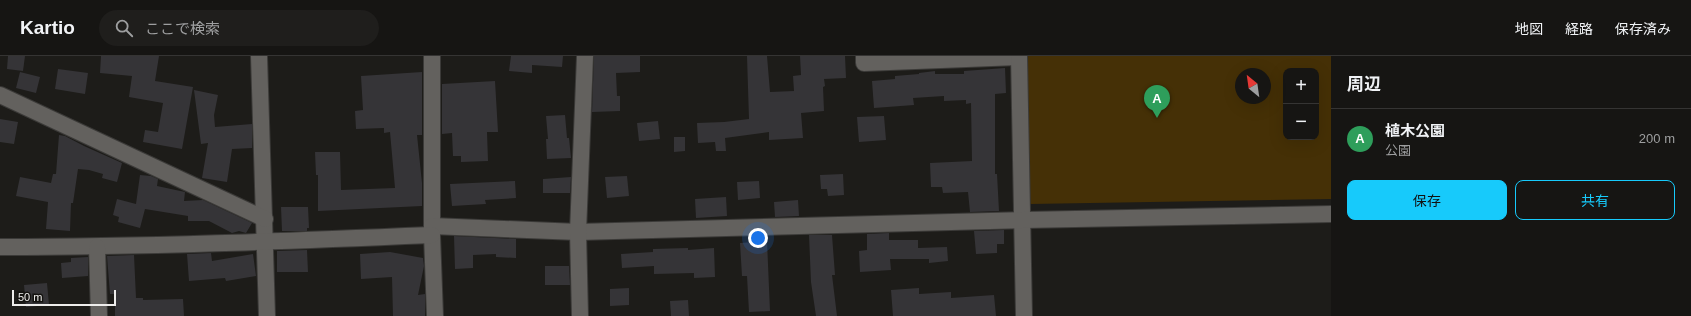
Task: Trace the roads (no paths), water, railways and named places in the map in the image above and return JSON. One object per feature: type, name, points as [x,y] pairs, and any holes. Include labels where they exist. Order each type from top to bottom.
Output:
[{"type":"street","points":[[259,56],[267,316]]},
{"type":"street","points":[[432,56],[432,231],[435,316]]},
{"type":"street","points":[[580,316],[578,232],[585,56]]},
{"type":"street","points":[[864,56],[864,63],[1019,56],[1024,316]]},
{"type":"street","points":[[0,95],[265,219]]},
{"type":"street","points":[[0,247],[97,247],[265,242],[432,231],[578,232],[1023,220],[1331,214]]},
{"type":"street","points":[[97,247],[100,316]]},
{"type":"place","name":"植木公園","points":[[1157,118]]}]
